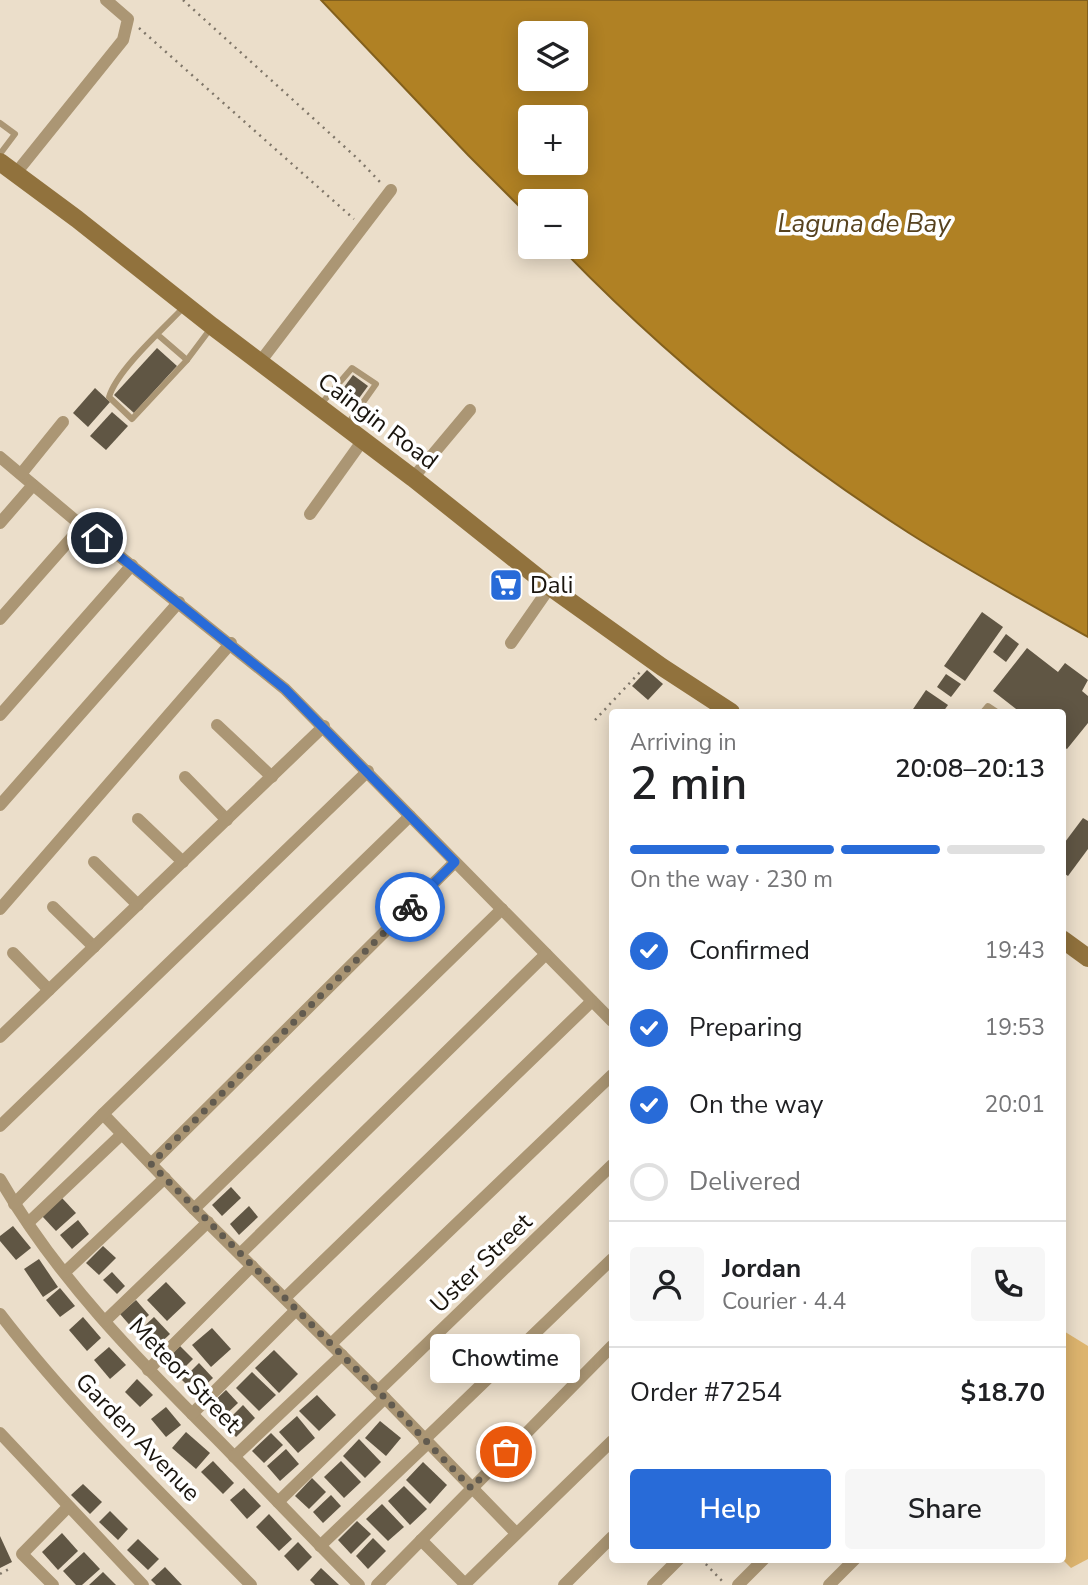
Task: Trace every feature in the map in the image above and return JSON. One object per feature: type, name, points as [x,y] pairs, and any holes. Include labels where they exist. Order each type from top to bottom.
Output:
[{"type":"street","points":[[16,173],[123,40],[128,19],[106,0]]},
{"type":"street","name":"Caingin Road","points":[[0,162],[413,478],[550,587],[726,709]]},
{"type":"street","points":[[260,362],[391,190]]},
{"type":"street","points":[[413,478],[470,410]]},
{"type":"street","points":[[21,474],[63,422]]},
{"type":"street","points":[[310,514],[363,440]]},
{"type":"street","points":[[0,457],[285,689],[609,1018]]},
{"type":"street","points":[[0,523],[33,485]]},
{"type":"street","points":[[0,618],[82,526]]},
{"type":"street","points":[[0,715],[132,565]]},
{"type":"street","points":[[511,643],[550,587]]},
{"type":"street","points":[[0,805],[178,602]]},
{"type":"street","points":[[0,909],[231,643]]},
{"type":"street","points":[[217,725],[272,777]]},
{"type":"street","points":[[1,1033],[324,726]]},
{"type":"street","points":[[0,1126],[368,771]]},
{"type":"street","points":[[185,776],[227,820]]},
{"type":"street","points":[[14,1204],[410,816]]},
{"type":"street","points":[[138,819],[183,862]]},
{"type":"street","points":[[94,862],[138,905]]},
{"type":"street","points":[[151,1164],[455,862]]},
{"type":"street","points":[[53,907],[94,947]]},
{"type":"street","points":[[194,1209],[502,909]]},
{"type":"street","points":[[1066,942],[1088,958]]},
{"type":"street","points":[[13,953],[48,990]]},
{"type":"street","points":[[240,1254],[546,954]]},
{"type":"street","points":[[285,1298],[592,1001]]},
{"type":"street","points":[[331,1344],[609,1078]]},
{"type":"street","points":[[103,1114],[516,1533]]},
{"type":"street","points":[[28,1223],[122,1134]]},
{"type":"street","name":"Uster Street","points":[[278,1502],[381,1394],[609,1169]]},
{"type":"street","points":[[65,1272],[164,1178]]},
{"type":"street","name":"Meteor Street","points":[[0,1179],[14,1204],[65,1272],[148,1370],[359,1585]]},
{"type":"street","points":[[105,1321],[208,1222]]},
{"type":"street","points":[[320,1546],[609,1262]]},
{"type":"street","points":[[148,1370],[252,1266]]},
{"type":"street","points":[[191,1414],[296,1310]]},
{"type":"street","name":"Garden Avenue","points":[[0,1314],[32,1356],[71,1399],[251,1585]]},
{"type":"street","points":[[377,1585],[609,1349]]},
{"type":"street","points":[[234,1457],[342,1355]]},
{"type":"street","points":[[0,1433],[143,1585]]},
{"type":"street","points":[[421,1540],[464,1585],[609,1444]]},
{"type":"street","points":[[53,1585],[22,1553],[68,1507]]},
{"type":"street","points":[[564,1585],[609,1540]]},
{"type":"street","points":[[653,1585],[675,1563]]},
{"type":"street","points":[[738,1585],[760,1563]]},
{"type":"street","points":[[829,1585],[851,1563]]},
{"type":"lane","points":[[0,123],[15,134],[0,154]]},
{"type":"lane","points":[[186,306],[112,384],[109,397],[132,419],[187,360],[212,326]]},
{"type":"lane","points":[[158,335],[187,360]]},
{"type":"lane","points":[[319,407],[352,368],[376,384],[346,427]]},
{"type":"path","points":[[183,0],[391,190]]},
{"type":"path","points":[[128,19],[363,227]]},
{"type":"path","points":[[594,720],[651,659]]},
{"type":"path","points":[[705,1563],[726,1585]]},
{"type":"path","points":[[0,1574],[9,1569]]},
{"type":"shaded area","points":[[1066,1332],[1088,1346],[1088,1559],[1071,1568],[1066,1563]]},
{"type":"water","name":"Laguna de Bay","points":[[321,0],[1088,0],[1088,637],[975,573],[862,502],[726,400],[641,326],[572,259],[588,259],[588,189],[518,189],[518,205]]},
{"type":"building","points":[[157,348],[177,366],[134,413],[114,395]]},
{"type":"building","points":[[353,375],[368,386],[351,409],[336,398]]},
{"type":"building","points":[[95,388],[110,402],[88,427],[73,413]]},
{"type":"building","points":[[112,412],[128,426],[106,450],[90,436]]},
{"type":"building","points":[[982,612],[1003,627],[965,681],[944,666]]},
{"type":"building","points":[[1006,634],[1019,644],[1006,662],[993,652]]},
{"type":"building","points":[[1027,648],[1058,672],[1065,663],[1088,680],[1082,691],[1088,696],[1088,723],[1067,749],[1066,709],[1016,709],[993,691]]},
{"type":"building","points":[[647,670],[663,684],[648,700],[632,686]]},
{"type":"building","points":[[946,674],[961,684],[951,697],[937,687]]},
{"type":"building","points":[[926,690],[948,705],[945,709],[913,709]]},
{"type":"building","points":[[1083,818],[1088,821],[1088,849],[1068,876],[1066,875],[1066,841]]},
{"type":"building","points":[[231,1187],[241,1198],[222,1216],[212,1205]]},
{"type":"building","points":[[62,1198],[76,1213],[56,1231],[42,1216]]},
{"type":"building","points":[[249,1206],[258,1217],[239,1235],[230,1224]]},
{"type":"building","points":[[78,1220],[89,1234],[72,1249],[60,1235]]},
{"type":"building","points":[[13,1226],[31,1248],[16,1260],[0,1241],[0,1236]]},
{"type":"building","points":[[103,1246],[116,1258],[99,1275],[86,1263]]},
{"type":"building","points":[[39,1259],[58,1287],[43,1297],[24,1269]]},
{"type":"building","points":[[112,1272],[125,1286],[117,1294],[103,1280]]},
{"type":"building","points":[[166,1282],[186,1303],[167,1321],[147,1300]]},
{"type":"building","points":[[60,1288],[75,1306],[60,1317],[46,1300]]},
{"type":"building","points":[[136,1300],[149,1315],[133,1329],[120,1314]]},
{"type":"building","points":[[83,1317],[101,1338],[87,1351],[69,1330]]},
{"type":"building","points":[[154,1317],[170,1334],[155,1348],[139,1331]]},
{"type":"building","points":[[212,1328],[231,1349],[211,1367],[192,1345]]},
{"type":"building","points":[[180,1346],[193,1359],[177,1375],[164,1362]]},
{"type":"building","points":[[109,1347],[126,1365],[110,1379],[94,1360]]},
{"type":"building","points":[[274,1350],[298,1374],[279,1393],[255,1368]]},
{"type":"building","points":[[199,1363],[213,1378],[196,1394],[182,1380]]},
{"type":"building","points":[[252,1372],[276,1395],[259,1411],[236,1388]]},
{"type":"building","points":[[137,1379],[153,1395],[140,1407],[125,1392]]},
{"type":"building","points":[[226,1390],[238,1403],[221,1419],[209,1406]]},
{"type":"building","points":[[317,1395],[336,1415],[319,1431],[299,1411]]},
{"type":"building","points":[[243,1405],[255,1418],[236,1437],[224,1424]]},
{"type":"building","points":[[166,1407],[181,1425],[166,1437],[151,1419]]},
{"type":"building","points":[[297,1416],[315,1438],[298,1453],[279,1432]]},
{"type":"building","points":[[380,1421],[401,1438],[386,1456],[365,1438]]},
{"type":"building","points":[[186,1432],[210,1453],[196,1469],[172,1448]]},
{"type":"building","points":[[271,1433],[283,1445],[264,1463],[252,1451]]},
{"type":"building","points":[[359,1439],[381,1462],[365,1478],[343,1456]]},
{"type":"building","points":[[286,1449],[299,1464],[280,1481],[267,1466]]},
{"type":"building","points":[[213,1461],[234,1483],[223,1494],[201,1472]]},
{"type":"building","points":[[341,1461],[361,1482],[344,1498],[324,1477]]},
{"type":"building","points":[[423,1462],[447,1485],[430,1504],[406,1480]]},
{"type":"building","points":[[312,1478],[326,1492],[309,1509],[295,1496]]},
{"type":"building","points":[[83,1484],[102,1502],[90,1514],[71,1495]]},
{"type":"building","points":[[404,1486],[427,1509],[410,1525],[388,1501]]},
{"type":"building","points":[[244,1488],[261,1506],[247,1519],[230,1500]]},
{"type":"building","points":[[331,1495],[341,1506],[323,1523],[313,1512]]},
{"type":"building","points":[[382,1504],[404,1527],[388,1541],[366,1519]]},
{"type":"building","points":[[110,1511],[128,1529],[118,1540],[99,1522]]},
{"type":"building","points":[[269,1514],[292,1539],[279,1551],[256,1527]]},
{"type":"building","points":[[357,1521],[371,1534],[351,1554],[338,1540]]},
{"type":"building","points":[[62,1533],[78,1551],[58,1570],[42,1552]]},
{"type":"building","points":[[0,1536],[12,1562],[0,1568]]},
{"type":"building","points":[[373,1538],[386,1551],[368,1569],[356,1556]]},
{"type":"building","points":[[138,1539],[159,1559],[148,1570],[127,1550]]},
{"type":"building","points":[[298,1542],[312,1557],[298,1571],[284,1556]]},
{"type":"building","points":[[84,1552],[100,1569],[82,1585],[76,1585],[63,1571]]},
{"type":"building","points":[[165,1567],[182,1585],[156,1585],[151,1580]]},
{"type":"building","points":[[321,1568],[339,1585],[315,1585],[310,1580]]},
{"type":"building","points":[[103,1572],[116,1585],[89,1585]]},
{"type":"way so far","points":[[410,907],[151,1164],[471,1488],[506,1452]]},
{"type":"place","name":"Dali","points":[[506,585]]},
{"type":"place","name":"Chowtime","points":[[506,1452]]},
{"type":"route","points":[[97,538],[285,689],[455,862],[410,907]]}]
